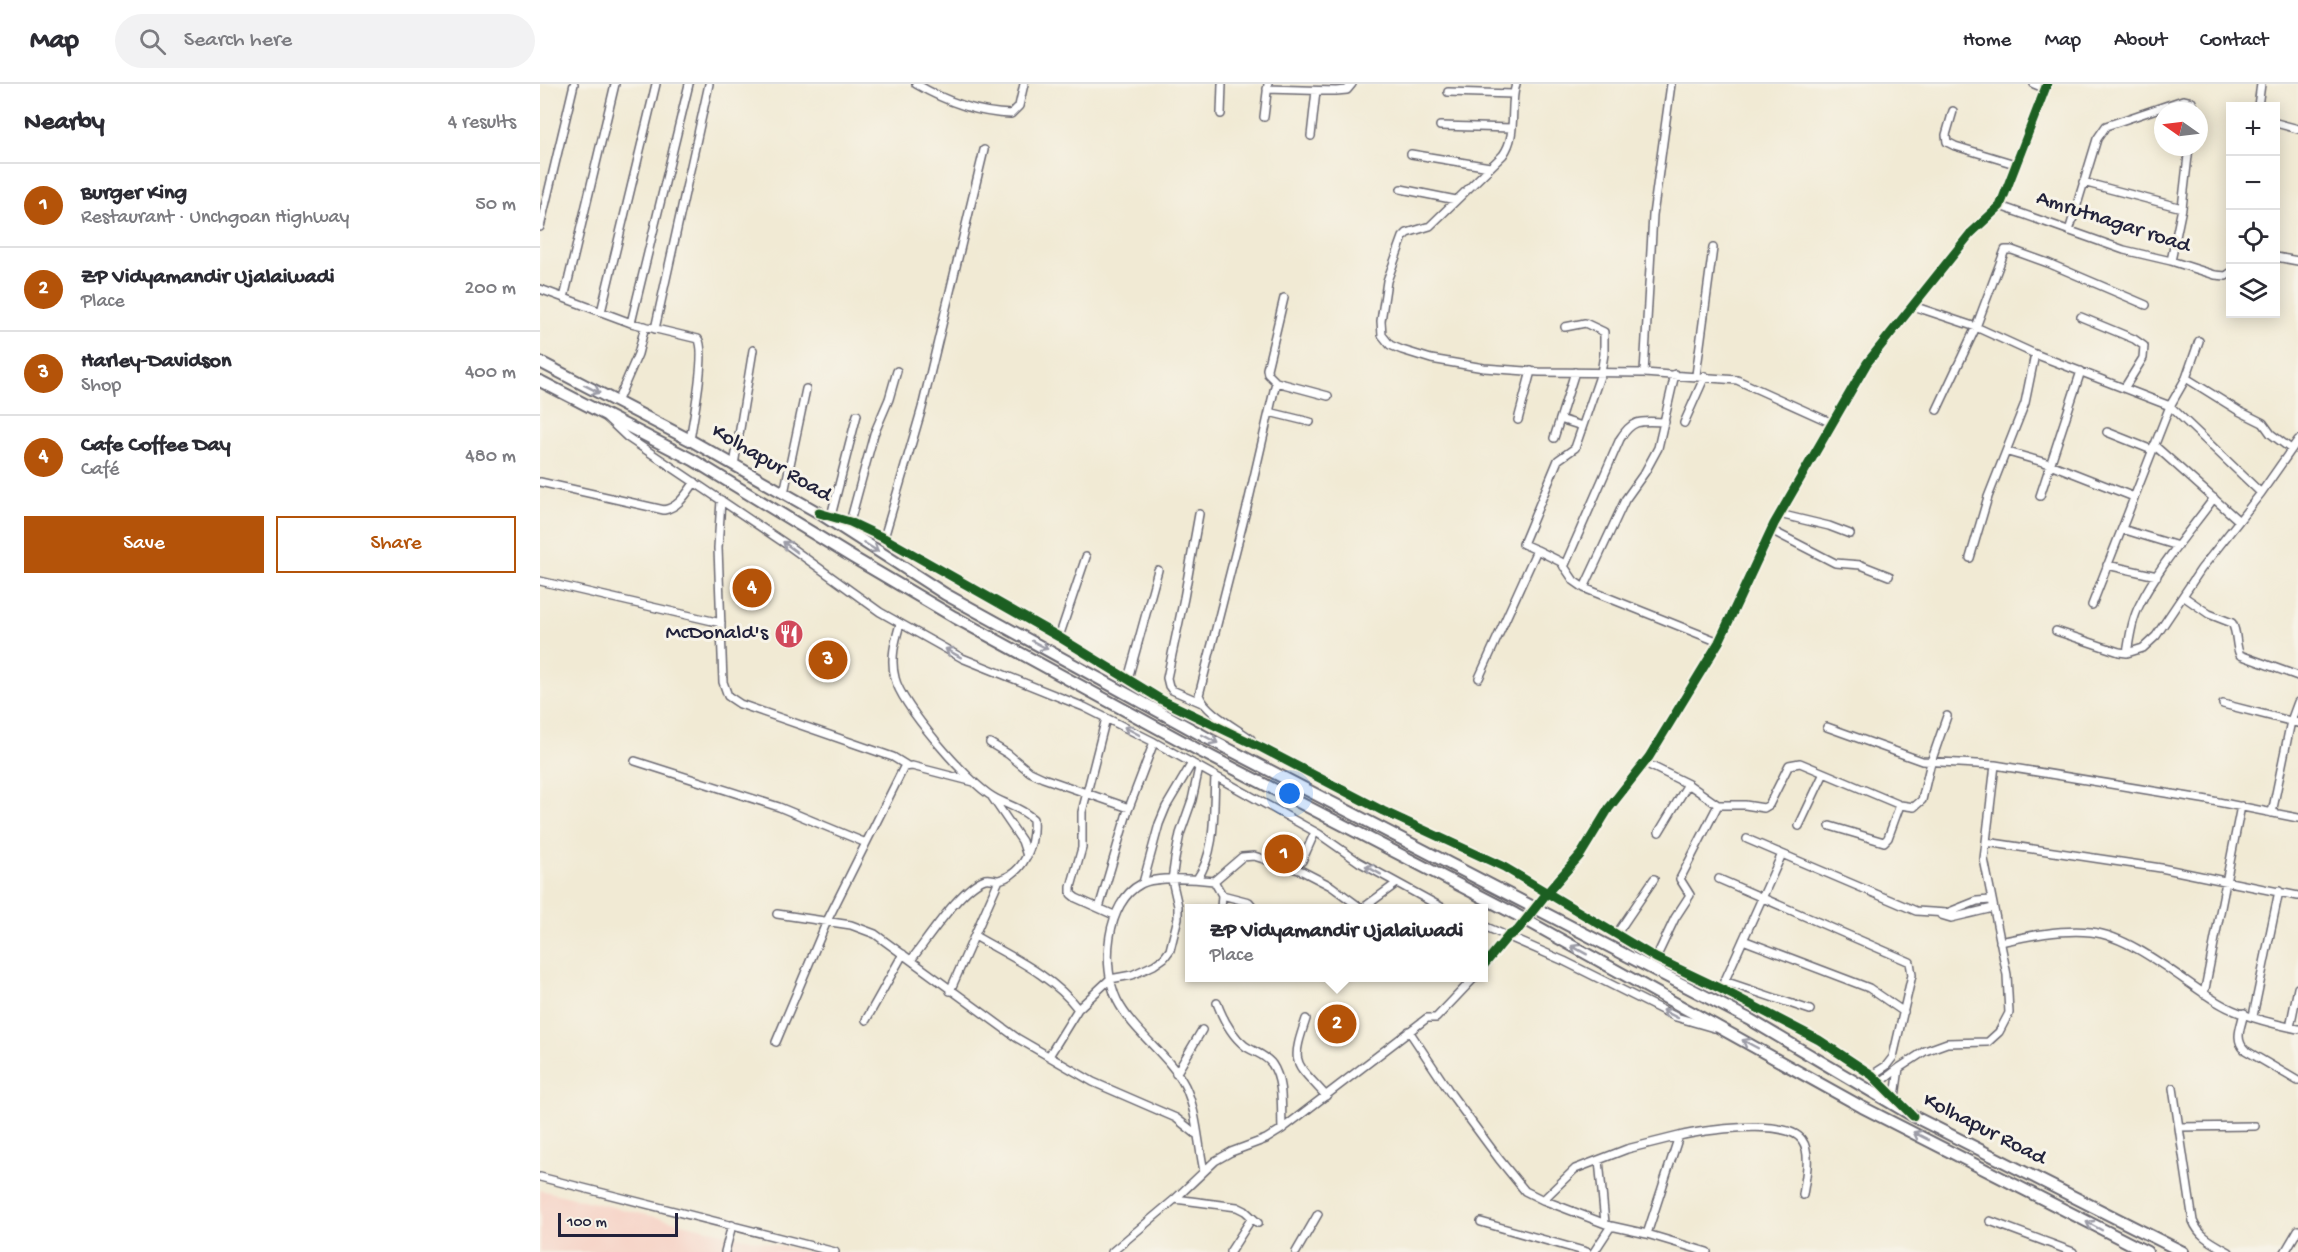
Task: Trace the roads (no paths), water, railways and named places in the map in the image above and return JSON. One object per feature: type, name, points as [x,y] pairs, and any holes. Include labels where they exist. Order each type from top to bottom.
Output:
[{"type":"highway","name":"Kolhapur Road","points":[[540,362],[690,440],[819,513],[945,594],[1209,739],[1749,1019],[1913,1116],[2183,1252]]},
{"type":"highway","points":[[540,381],[693,460],[852,558],[954,617],[1248,777],[1515,914],[1862,1107],[2147,1252]]},
{"type":"street","points":[[540,227],[574,84]]},
{"type":"street","points":[[564,298],[615,84]]},
{"type":"street","points":[[601,312],[656,84]]},
{"type":"street","points":[[631,323],[689,84]]},
{"type":"street","points":[[655,329],[709,84]]},
{"type":"street","points":[[916,84],[948,101],[1000,114],[1011,114],[1019,106],[1024,84]]},
{"type":"street","points":[[1221,114],[1222,84]]},
{"type":"street","points":[[1264,117],[1267,87],[1316,91],[1347,90],[1352,84]]},
{"type":"street","points":[[1516,84],[1508,148],[1430,226],[1407,233],[1403,237],[1387,281],[1381,321],[1382,335],[1390,345],[1431,359],[1484,368],[1675,374],[1737,380],[1832,423]]},
{"type":"street","points":[[1644,373],[1653,215],[1671,84]]},
{"type":"street","points":[[1539,906],[1546,893],[1581,854],[1609,808],[1645,763],[1719,642],[1779,514],[1867,363],[1970,234],[2000,206],[2046,86],[2034,84]]},
{"type":"street","points":[[2259,102],[2261,84]]},
{"type":"street","points":[[1311,136],[1316,91]]},
{"type":"street","points":[[1449,92],[1513,94]]},
{"type":"street","points":[[2177,102],[2183,100],[2192,102]]},
{"type":"street","points":[[2069,231],[2097,139],[2106,126],[2154,110]]},
{"type":"street","points":[[1953,111],[1946,135],[1947,142],[2015,164]]},
{"type":"street","points":[[2280,124],[2298,129]]},
{"type":"street","points":[[1440,126],[1512,128]]},
{"type":"street","points":[[884,538],[922,408],[984,150]]},
{"type":"street","points":[[1411,154],[1490,167]]},
{"type":"street","points":[[2170,261],[2182,208],[2188,156]]},
{"type":"street","points":[[2083,182],[2182,208]]},
{"type":"street","points":[[1401,189],[1456,200]]},
{"type":"street","name":"Amrutnagar road","points":[[2000,206],[2124,250],[2226,276]]},
{"type":"street","points":[[1695,375],[1713,248]]},
{"type":"street","points":[[1937,410],[1976,327],[2006,250],[2048,263],[2146,304]]},
{"type":"street","points":[[2280,258],[2298,261]]},
{"type":"street","points":[[540,289],[631,323],[698,339],[702,343],[702,360],[690,440]]},
{"type":"street","points":[[1284,298],[1267,369],[1268,374],[1276,382],[1328,396]]},
{"type":"street","points":[[1912,306],[1976,327],[2035,354],[2170,406],[2261,492]]},
{"type":"street","points":[[2081,317],[2134,339],[2144,346],[2144,358],[2125,387]]},
{"type":"street","points":[[1565,327],[1585,323],[1604,333],[1604,354],[1575,448],[1558,460],[1523,544],[1561,562],[1575,581],[1584,588],[1719,642]]},
{"type":"street","points":[[616,402],[638,354],[645,327]]},
{"type":"street","points":[[2092,605],[2170,406],[2186,378],[2199,341]]},
{"type":"street","points":[[734,465],[753,350]]},
{"type":"street","points":[[1970,558],[1988,497],[2025,403],[2035,354]]},
{"type":"street","points":[[850,522],[874,434],[889,399],[897,371]]},
{"type":"street","points":[[1518,420],[1531,371]]},
{"type":"street","points":[[2040,496],[2081,371]]},
{"type":"street","points":[[1554,438],[1575,372]]},
{"type":"street","points":[[1584,588],[1626,500],[1658,448],[1675,374]]},
{"type":"street","points":[[1684,423],[1705,376]]},
{"type":"street","points":[[2186,378],[2262,423],[2271,434],[2291,448]]},
{"type":"street","points":[[1203,704],[1199,695],[1276,382]]},
{"type":"street","points":[[784,493],[806,389]]},
{"type":"street","points":[[601,411],[627,437],[900,624],[962,658],[1039,688],[1154,742],[1315,832],[1359,862],[1434,904]]},
{"type":"street","points":[[1269,412],[1310,422]]},
{"type":"street","points":[[831,516],[857,415]]},
{"type":"street","points":[[1560,419],[1582,426]]},
{"type":"street","points":[[1564,567],[1620,439],[1634,423],[1665,422]]},
{"type":"street","points":[[2107,432],[2153,448],[2239,520]]},
{"type":"street","points":[[2056,631],[2127,653],[2143,648],[2156,636],[2298,440]]},
{"type":"street","points":[[2007,452],[2050,464],[2134,497]]},
{"type":"street","points":[[540,482],[664,510],[672,508],[681,501],[695,482]]},
{"type":"street","points":[[2127,653],[2130,631],[2139,605],[2178,546],[2214,498]]},
{"type":"street","points":[[721,500],[718,548],[723,682],[728,696],[740,704],[893,757],[906,765],[976,783]]},
{"type":"street","points":[[819,513],[850,522],[884,538],[1059,637],[1162,700],[1262,748],[1373,806],[1504,867],[1656,958],[1722,985],[1810,1010]]},
{"type":"street","points":[[1199,514],[1167,678],[1169,686],[1172,690],[1203,704],[1262,748]]},
{"type":"street","points":[[1779,514],[1830,526],[1850,534]]},
{"type":"street","points":[[2121,529],[2178,546]]},
{"type":"street","points":[[1771,530],[1835,562],[1861,565],[1889,576]]},
{"type":"street","points":[[1479,678],[1537,550]]},
{"type":"street","points":[[1059,637],[1086,556]]},
{"type":"street","points":[[2107,565],[2157,576]]},
{"type":"street","points":[[1128,679],[1158,570]]},
{"type":"street","points":[[540,581],[721,623]]},
{"type":"street","points":[[2183,596],[2209,614],[2232,623],[2237,634],[2237,649],[2240,655],[2298,676]]},
{"type":"street","points":[[900,624],[892,664],[902,697],[951,758],[992,797],[1022,841],[1027,856]]},
{"type":"street","points":[[2272,813],[2298,702]]},
{"type":"street","points":[[2223,704],[2295,722]]},
{"type":"street","points":[[1645,763],[1688,784],[1718,805],[1764,808],[1769,805],[1785,771],[1793,763],[1800,763],[1900,805],[1914,807],[1920,804],[1924,795],[1931,762],[1947,716]]},
{"type":"street","points":[[1106,718],[1086,794],[1081,826],[1082,848],[1071,894],[1114,915]]},
{"type":"street","points":[[1827,727],[1911,758],[1931,762],[1995,765],[2241,806],[2298,818]]},
{"type":"street","points":[[1099,908],[1129,808],[1154,742]]},
{"type":"street","points":[[990,743],[1030,772],[1129,808]]},
{"type":"street","points":[[635,761],[779,807],[866,843]]},
{"type":"street","points":[[1143,883],[1150,852],[1163,815],[1192,763]]},
{"type":"street","points":[[776,1042],[827,921],[906,765]]},
{"type":"street","points":[[1879,1081],[1925,1051],[1947,1043],[1988,1042],[1999,1032],[2009,1012],[2007,975],[1984,860],[1995,765]]},
{"type":"street","points":[[1049,1056],[1078,1009],[1110,979],[1132,975],[1154,965],[1170,950],[1178,918],[1178,906],[1172,880],[1180,834],[1192,800],[1199,768]]},
{"type":"street","points":[[1799,826],[1824,773]]},
{"type":"street","points":[[1197,879],[1204,870],[1210,843],[1215,777]]},
{"type":"street","points":[[1659,832],[1688,784]]},
{"type":"street","points":[[911,960],[958,900],[974,885],[987,878],[999,880],[1010,877],[1019,870],[1027,856],[1034,828],[1032,819],[1021,808],[992,797]]},
{"type":"street","points":[[1656,958],[1675,918],[1690,895],[1680,879],[1718,805]]},
{"type":"street","points":[[1830,826],[1884,842],[1888,838],[1900,805]]},
{"type":"street","points":[[2204,994],[2241,806]]},
{"type":"street","points":[[1302,861],[1315,832]]},
{"type":"street","points":[[1747,839],[1908,909],[1951,918],[1992,904]]},
{"type":"street","points":[[1986,842],[2161,868],[2298,896]]},
{"type":"street","points":[[1722,985],[1782,854]]},
{"type":"street","points":[[1204,1171],[1185,1086],[1116,999],[1110,979],[1109,939],[1114,915],[1123,900],[1143,883],[1197,879],[1214,881],[1242,857],[1254,856],[1312,876],[1331,886],[1355,904]]},
{"type":"street","points":[[1616,934],[1654,879]]},
{"type":"street","points":[[1719,879],[1907,960],[1912,966],[1893,1057],[1886,1066],[1872,1075]]},
{"type":"street","points":[[950,991],[999,880]]},
{"type":"street","points":[[1214,881],[1222,895],[1221,904]]},
{"type":"street","points":[[1369,904],[1396,883]]},
{"type":"street","points":[[2253,1016],[2279,891]]},
{"type":"street","points":[[1222,895],[1250,904]]},
{"type":"street","points":[[777,914],[863,928],[903,954],[950,991],[1017,1038],[1093,1082],[1176,1118],[1196,1134]]},
{"type":"street","points":[[1488,928],[1616,986],[1676,1017],[1725,1032]]},
{"type":"street","points":[[1488,960],[1508,936],[1517,932]]},
{"type":"street","points":[[2000,942],[2027,936],[2092,932],[2126,942],[2222,1005],[2294,1028],[2298,988]]},
{"type":"street","points":[[975,936],[1053,983],[1067,994],[1078,1009]]},
{"type":"street","points":[[1743,940],[1869,988],[1904,1012]]},
{"type":"street","points":[[866,1020],[903,954]]},
{"type":"street","points":[[1112,1252],[1175,1199],[1204,1171],[1231,1152],[1266,1139],[1282,1129],[1427,1018],[1436,1018],[1470,982]]},
{"type":"street","points":[[1722,985],[1819,1040],[1872,1075],[1913,1116]]},
{"type":"street","points":[[1217,1003],[1233,1035],[1274,1065],[1279,1083],[1282,1129]]},
{"type":"street","points":[[2244,1013],[2238,1036],[2242,1047],[2298,1081]]},
{"type":"street","points":[[1306,1019],[1296,1050],[1297,1062],[1326,1096]]},
{"type":"street","points":[[1176,1074],[1202,1030]]},
{"type":"street","points":[[1409,1031],[1499,1159],[1526,1191],[1543,1200],[1608,1224],[1707,1252]]},
{"type":"street","points":[[1895,1097],[1899,1068]]},
{"type":"street","points":[[2173,1088],[2193,1221],[2197,1231],[2229,1252]]},
{"type":"street","points":[[1543,1200],[1575,1169],[1627,1149],[1679,1136],[1742,1126],[1795,1134],[1804,1141],[1807,1155],[1803,1196]]},
{"type":"street","points":[[2179,1127],[2255,1126]]},
{"type":"street","points":[[1647,1234],[1679,1136]]},
{"type":"street","points":[[1594,1252],[1608,1224],[1599,1160]]},
{"type":"street","points":[[540,1177],[835,1252]]},
{"type":"street","points":[[1175,1199],[1237,1207],[1255,1221],[1230,1252]]},
{"type":"street","points":[[1296,1252],[1318,1214]]},
{"type":"street","points":[[1990,1221],[2073,1252]]},
{"type":"street","points":[[1481,1222],[1587,1252]]},
{"type":"street","points":[[725,1252],[732,1225]]},
{"type":"street","points":[[2285,1252],[2298,1230]]},
{"type":"tunnel","points":[[1517,931],[1539,906]]},
{"type":"place","name":"Cafe Coffee Day","points":[[752,588]]},
{"type":"place","name":"McDonald's","points":[[789,634]]},
{"type":"place","name":"Harley-Davidson","points":[[828,660]]},
{"type":"place","name":"Burger King","points":[[1284,854]]},
{"type":"place","name":"ZP Vidyamandir Ujalaiwadi","points":[[1337,1024]]}]
